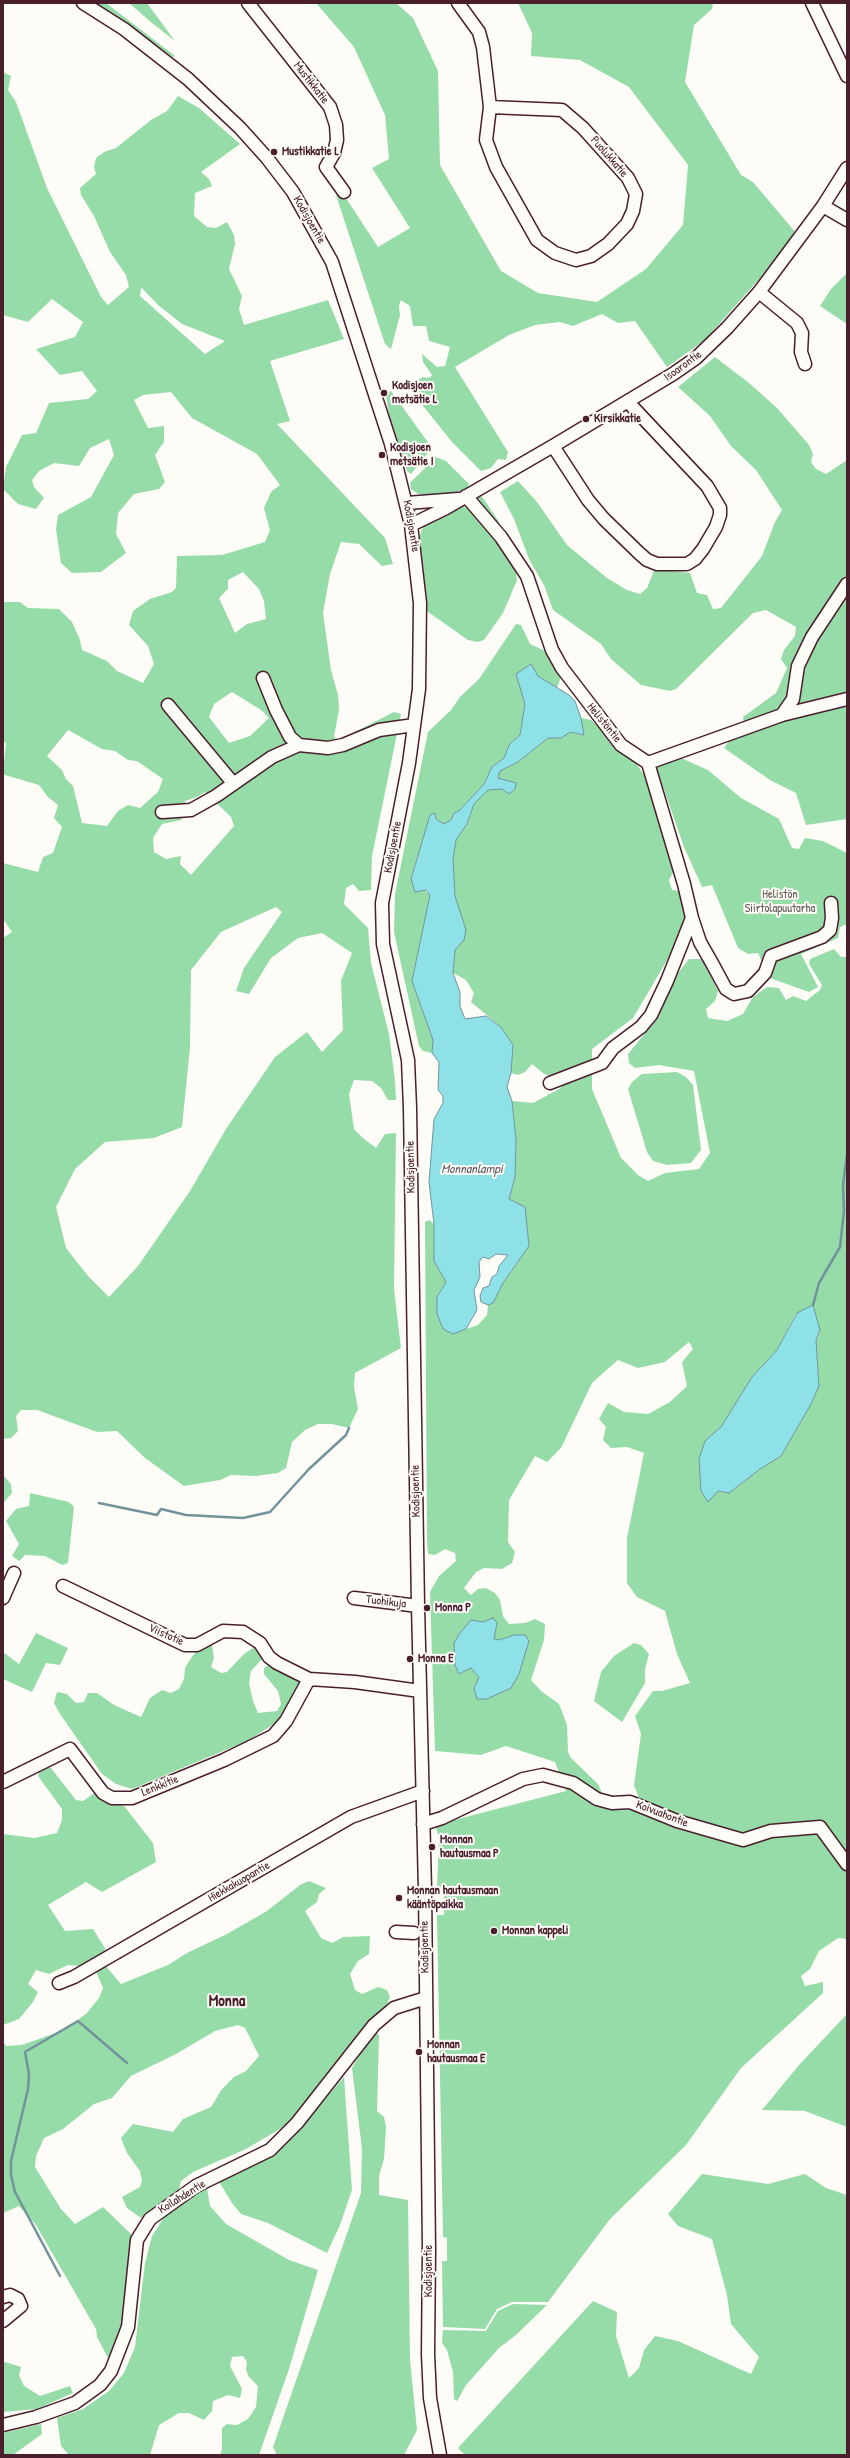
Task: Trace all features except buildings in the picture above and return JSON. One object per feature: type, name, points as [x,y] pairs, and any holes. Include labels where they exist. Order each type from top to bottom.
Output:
[{"type":"street","name":"Kodisjoentie","points":[[83,3],[124,29],[188,78],[240,128],[267,158],[293,192],[332,262],[370,376],[408,503],[412,525],[418,574],[421,655],[414,725],[382,903],[383,944],[408,1060],[418,1606],[423,1791],[429,2250],[428,2354],[430,2398],[440,2455]]},
{"type":"street","name":"Mustikkatie","points":[[248,3],[330,107],[336,124],[337,140],[334,153],[326,166],[344,192]]},
{"type":"street","name":"Puolukkatie","points":[[458,3],[479,32],[484,54],[490,107],[486,140],[496,167],[537,240],[555,253],[576,260],[591,256],[608,244],[627,224],[633,211],[636,194],[628,178],[583,128],[562,110],[490,107]]},
{"type":"street","points":[[812,3],[847,76]]},
{"type":"street","name":"Isoarontie","points":[[412,525],[464,498],[628,402],[696,358],[727,328],[759,292],[823,206],[847,168]]},
{"type":"street","points":[[823,206],[847,220]]},
{"type":"street","points":[[759,292],[797,323],[802,333],[801,352],[805,364]]},
{"type":"street","points":[[553,446],[592,505],[604,519],[643,556],[657,564],[688,564],[695,559],[706,543],[720,515],[720,508],[707,486],[628,402]]},
{"type":"street","name":"Isoarontie","points":[[408,503],[464,498]]},
{"type":"street","name":"Helistöntie","points":[[464,498],[501,537],[527,576],[552,650],[562,668],[621,744],[648,763]]},
{"type":"street","points":[[782,715],[793,700],[798,666],[812,637],[847,584]]},
{"type":"street","points":[[263,678],[276,710],[290,737],[299,745]]},
{"type":"street","points":[[830,903],[830,930],[822,937],[771,956],[765,973],[748,991],[734,994],[726,989],[700,942],[648,763],[782,715],[847,699]]},
{"type":"street","points":[[168,705],[233,783]]},
{"type":"street","points":[[162,812],[191,810],[272,757],[299,745],[328,748],[343,745],[379,730],[414,725]]},
{"type":"street","points":[[550,1083],[602,1063],[613,1048],[641,1027],[651,1015],[667,981],[692,918]]},
{"type":"street","points":[[3,1598],[14,1573]]},
{"type":"street","name":"Viistotie","points":[[63,1586],[185,1645],[197,1645],[224,1631],[242,1632],[260,1643],[269,1657],[277,1663],[309,1679],[355,1682],[420,1691]]},
{"type":"street","name":"Tuohikuja","points":[[354,1598],[418,1606]]},
{"type":"street","name":"Lenkkitie","points":[[3,1782],[70,1749],[103,1793],[112,1798],[132,1798],[224,1760],[273,1736],[286,1721],[309,1679]]},
{"type":"street","name":"Koivuahontie","points":[[423,1824],[442,1818],[523,1779],[543,1775],[573,1783],[597,1799],[612,1803],[630,1802],[677,1820],[743,1840],[771,1832],[820,1827],[847,1864]]},
{"type":"street","name":"Hiekkakuopantie","points":[[59,1983],[74,1977],[351,1817],[423,1791]]},
{"type":"street","points":[[396,1932],[414,1933]]},
{"type":"street","name":"Koilahdentie","points":[[3,2425],[36,2417],[75,2403],[100,2385],[111,2371],[128,2327],[137,2240],[150,2219],[196,2186],[270,2150],[297,2123],[374,2025],[394,2008],[426,1998]]},
{"type":"street","points":[[3,2297],[10,2295],[18,2298],[21,2306],[3,2321]]},
{"type":"green space","points":[[93,3],[106,3],[175,56],[173,57]]},
{"type":"green space","points":[[129,3],[147,3],[175,41],[152,23]]},
{"type":"green space","points":[[316,3],[396,3],[413,18],[438,71],[440,165],[501,271],[538,293],[597,302],[646,269],[683,225],[688,165],[629,87],[580,60],[531,56],[532,33],[518,3],[713,3],[712,9],[694,25],[685,82],[741,175],[753,182],[796,233],[768,269],[705,340],[667,367],[635,321],[618,323],[602,314],[573,326],[560,322],[535,325],[509,335],[455,367],[508,452],[506,460],[498,459],[491,468],[481,471],[452,442],[411,391],[412,384],[423,377],[429,378],[432,375],[423,362],[422,354],[437,367],[445,366],[450,347],[429,341],[426,326],[413,326],[410,306],[401,300],[399,306],[400,315],[391,349],[385,344],[336,195],[340,189],[378,247],[410,228],[372,168],[389,159],[385,115],[354,47]]},
{"type":"green space","points":[[3,72],[11,76],[8,90],[16,102],[47,188],[101,297],[108,305],[129,287],[126,275],[110,252],[94,216],[81,195],[80,188],[96,174],[94,167],[96,158],[104,152],[116,148],[151,120],[167,111],[178,96],[199,108],[240,144],[201,172],[209,179],[212,186],[195,193],[194,216],[207,227],[216,228],[227,222],[234,235],[235,244],[229,269],[242,296],[239,309],[244,325],[328,300],[344,339],[270,361],[290,421],[277,424],[385,538],[393,564],[382,566],[359,544],[341,542],[330,574],[323,613],[331,670],[338,695],[339,709],[334,737],[338,740],[394,712],[401,714],[372,856],[371,890],[359,891],[353,884],[346,888],[344,904],[368,928],[371,963],[389,1034],[396,1100],[388,1100],[381,1088],[372,1081],[354,1080],[349,1094],[354,1129],[364,1139],[376,1148],[385,1134],[396,1133],[394,1289],[401,1348],[355,1373],[354,1387],[358,1409],[349,1428],[332,1424],[318,1424],[305,1430],[292,1442],[286,1468],[278,1473],[256,1476],[231,1475],[220,1480],[184,1486],[145,1458],[117,1431],[97,1432],[37,1410],[21,1410],[16,1416],[18,1431],[11,1438],[3,1439],[3,938],[12,932],[3,919],[3,863],[38,872],[43,857],[53,853],[62,827],[54,818],[58,805],[48,797],[39,785],[5,775],[3,772],[6,743],[3,741],[3,602],[20,602],[28,608],[59,609],[72,622],[80,640],[82,650],[107,661],[117,671],[143,683],[154,664],[148,646],[129,625],[133,611],[150,599],[172,592],[176,588],[177,556],[222,555],[265,542],[270,530],[264,508],[271,492],[280,485],[257,454],[192,418],[171,392],[143,395],[134,400],[148,428],[164,426],[164,442],[155,455],[165,482],[159,489],[134,494],[118,513],[116,534],[126,553],[101,572],[72,573],[61,563],[56,529],[58,515],[91,497],[114,455],[109,439],[90,448],[79,466],[54,463],[39,471],[32,480],[34,487],[44,498],[36,509],[18,504],[3,489],[6,467],[22,435],[36,433],[49,403],[88,399],[97,391],[82,371],[60,375],[36,349],[75,337],[83,322],[52,299],[28,322],[3,315]],"holes":[[[141,287],[158,305],[182,324],[225,341],[205,354],[140,296]],[[243,572],[259,589],[264,601],[266,619],[247,624],[235,633],[219,598],[228,589],[228,580]],[[232,692],[261,710],[269,718],[250,736],[229,743],[209,717],[214,704]],[[68,730],[102,749],[115,751],[128,760],[137,761],[163,779],[158,792],[140,808],[128,805],[118,811],[107,826],[82,823],[73,786],[66,779],[62,770],[47,756]],[[205,792],[231,817],[234,826],[191,875],[180,864],[181,856],[166,859],[154,852],[153,838],[162,824],[181,820],[185,815],[185,801],[197,797]],[[276,907],[282,912],[244,968],[236,991],[249,994],[271,958],[298,938],[322,933],[352,953],[341,981],[343,1030],[322,1052],[307,1032],[275,1057],[226,1129],[190,1191],[138,1266],[109,1297],[88,1276],[66,1248],[56,1207],[75,1169],[105,1142],[154,1138],[182,1127],[190,1047],[191,970],[221,932]]]},
{"type":"green space","points":[[847,273],[847,324],[820,306],[831,289]]},
{"type":"green space","points":[[715,357],[749,383],[777,408],[809,445],[813,454],[811,462],[816,469],[826,474],[847,460],[847,819],[806,825],[796,793],[770,780],[724,748],[732,737],[745,732],[743,717],[776,693],[787,668],[781,659],[784,650],[795,636],[796,627],[766,610],[753,613],[676,689],[670,691],[641,685],[611,659],[601,644],[553,610],[544,585],[529,559],[514,519],[500,492],[518,481],[537,502],[567,545],[607,578],[627,590],[640,594],[647,588],[655,568],[690,573],[697,593],[707,595],[713,609],[721,608],[762,556],[775,522],[782,510],[756,470],[731,446],[710,416],[678,387]]},
{"type":"green space","points":[[391,391],[432,448],[411,474],[407,471],[389,415],[386,395]]},
{"type":"green space","points":[[436,457],[446,461],[469,484],[467,488],[455,493],[430,495],[418,494],[411,489],[410,483]]},
{"type":"green space","points":[[481,495],[499,522],[500,528],[475,497]]},
{"type":"green space","points":[[462,506],[472,509],[477,514],[515,566],[517,580],[503,613],[484,640],[478,642],[468,640],[424,609],[417,544],[420,535],[424,525],[434,517]]},
{"type":"green space","points":[[516,624],[521,625],[530,644],[543,650],[561,676],[557,688],[538,676],[531,664],[520,735],[509,745],[504,758],[492,767],[484,784],[459,811],[454,813],[451,820],[444,824],[430,815],[411,879],[430,895],[412,981],[433,1040],[432,1053],[423,1051],[419,1046],[394,932],[395,894],[428,732],[451,710],[460,697],[479,679]]},
{"type":"green space","points":[[581,718],[591,720],[635,762],[646,778],[675,869],[669,880],[672,890],[680,891],[688,918],[666,962],[633,1018],[592,1049],[592,1089],[621,1158],[638,1175],[648,1181],[665,1173],[699,1169],[710,1153],[694,1071],[659,1065],[635,1068],[629,1063],[628,1054],[657,1019],[678,973],[689,959],[702,959],[718,991],[715,1001],[706,1009],[708,1018],[727,1021],[743,1014],[753,997],[767,987],[779,988],[786,1000],[793,996],[806,1001],[820,990],[822,985],[809,964],[810,959],[834,949],[841,957],[847,957],[847,1939],[838,1938],[819,1951],[810,1969],[801,1976],[805,1986],[823,1982],[823,1993],[741,2068],[686,2145],[610,2219],[548,2302],[512,2302],[497,2309],[485,2329],[443,2327],[442,2261],[447,2261],[447,2238],[443,2237],[437,1915],[444,1915],[444,1890],[437,1889],[439,1838],[435,1825],[566,1791],[555,1762],[506,1746],[481,1755],[435,1751],[430,1592],[439,1576],[456,1561],[455,1553],[445,1549],[435,1555],[428,1554],[425,1222],[429,1220],[434,1224],[434,1261],[446,1282],[437,1297],[437,1314],[466,1329],[478,1325],[487,1315],[488,1305],[493,1303],[503,1283],[519,1261],[509,1199],[515,1177],[516,1140],[512,1101],[533,1103],[561,1088],[558,1079],[544,1074],[532,1064],[525,1072],[518,1075],[511,1073],[513,1045],[501,1027],[471,1002],[474,993],[466,980],[453,973],[455,950],[464,940],[455,896],[453,859],[456,840],[467,824],[474,804],[488,790],[502,789],[516,783],[498,778],[500,771],[518,762],[548,738],[560,738],[570,732],[583,735]],"holes":[[[796,1313],[820,1330],[816,1340],[819,1386],[811,1404],[781,1456],[760,1469],[729,1493],[718,1491],[705,1441],[721,1427],[752,1377],[777,1350]],[[689,1342],[693,1349],[682,1362],[687,1386],[670,1402],[648,1414],[624,1412],[608,1403],[599,1419],[606,1427],[603,1440],[611,1448],[627,1447],[644,1453],[627,1538],[627,1583],[637,1597],[665,1611],[677,1654],[690,1683],[662,1691],[653,1691],[635,1716],[641,1734],[634,1785],[645,1814],[607,1804],[598,1784],[571,1758],[568,1752],[567,1725],[559,1704],[541,1691],[531,1680],[544,1640],[545,1624],[535,1619],[525,1623],[509,1624],[503,1616],[500,1600],[495,1593],[486,1588],[478,1589],[471,1595],[464,1588],[476,1572],[484,1568],[502,1569],[512,1563],[515,1552],[508,1542],[509,1500],[535,1456],[547,1462],[561,1448],[592,1383],[618,1360],[638,1368],[665,1362]],[[483,1622],[497,1624],[494,1639],[499,1640],[514,1635],[525,1635],[474,1688],[479,1677],[471,1668],[459,1674],[455,1665],[454,1643],[460,1633]]]},
{"type":"green space","name":"Helistön Siirtolapuutarha","points":[[681,758],[708,770],[741,798],[779,819],[792,848],[799,849],[805,838],[823,841],[847,853],[847,924],[840,927],[838,938],[801,954],[818,987],[809,992],[770,978],[758,953],[748,954],[738,948],[712,885],[702,887],[684,847],[656,767],[658,763]]},
{"type":"green space","points":[[677,1072],[686,1077],[693,1085],[701,1150],[691,1163],[667,1165],[653,1161],[647,1152],[628,1089],[632,1082],[642,1074]]},
{"type":"green space","points":[[3,1458],[4,1476],[11,1484],[12,1493],[3,1503]]},
{"type":"green space","points":[[30,1493],[69,1502],[74,1507],[68,1563],[62,1565],[45,1556],[25,1555],[19,1561],[12,1556],[19,1544],[6,1521],[16,1509],[29,1506]]},
{"type":"green space","points":[[36,1633],[68,1648],[60,1665],[46,1663],[32,1692],[3,1679],[3,1652],[19,1664]]},
{"type":"green space","points":[[634,1643],[641,1645],[649,1654],[645,1669],[645,1683],[622,1722],[594,1701],[601,1672],[614,1656]]},
{"type":"green space","points":[[212,1645],[214,1658],[211,1667],[221,1673],[227,1672],[244,1654],[256,1646],[264,1657],[251,1671],[249,1683],[253,1701],[258,1713],[277,1711],[281,1704],[278,1691],[264,1674],[264,1668],[271,1664],[302,1680],[282,1719],[247,1741],[132,1789],[116,1784],[102,1774],[60,1714],[54,1703],[57,1692],[67,1694],[76,1703],[84,1702],[88,1693],[97,1693],[114,1705],[141,1717],[150,1698],[162,1690],[171,1693],[179,1689],[184,1679],[185,1668],[191,1658],[200,1647]]},
{"type":"green space","points":[[41,1768],[51,1768],[76,1800],[83,1801],[96,1792],[111,1802],[124,1806],[153,1843],[156,1862],[102,1892],[86,1882],[48,1905],[65,1931],[93,1929],[106,1950],[80,1966],[68,1965],[49,1974],[36,1970],[28,1984],[38,1992],[33,2002],[19,2019],[3,2025],[3,1834],[34,1838],[57,1833],[62,1820],[62,1809],[38,1776]]},
{"type":"green space","points":[[309,1881],[326,1888],[319,1894],[317,1902],[305,1911],[321,1938],[332,1943],[343,1937],[370,1936],[369,1954],[358,1961],[350,1974],[355,1990],[362,1994],[378,1987],[387,1990],[390,1997],[386,2006],[319,2084],[290,2123],[246,2149],[193,2172],[181,2181],[179,2189],[141,2218],[127,2208],[122,2197],[140,2187],[142,2181],[140,2171],[127,2153],[121,2138],[133,2124],[173,2132],[183,2119],[211,2107],[222,2089],[234,2077],[246,2071],[259,2056],[245,2028],[238,2025],[215,2031],[176,2054],[131,2076],[112,2098],[94,2104],[63,2129],[44,2138],[36,2156],[35,2167],[61,2209],[75,2224],[103,2207],[133,2236],[122,2327],[112,2354],[108,2358],[97,2337],[96,2329],[36,2225],[19,2206],[3,2213],[3,2042],[6,2046],[22,2045],[64,2030],[87,2013],[99,1998],[103,1988],[95,1969],[105,1965],[121,1984],[168,1965],[187,1953],[227,1934],[267,1911],[300,1885]]},
{"type":"green space","points":[[847,2014],[847,2127],[805,2111],[762,2110],[799,2065]]},
{"type":"green space","points":[[376,2033],[379,2035],[377,2111],[384,2117],[386,2127],[384,2159],[379,2176],[379,2195],[408,2200],[410,2360],[417,2430],[404,2455],[277,2455],[273,2447],[361,2193],[362,2149],[352,2068],[362,2051]]},
{"type":"green space","points":[[344,2077],[352,2190],[340,2225],[327,2253],[268,2223],[241,2214],[232,2203],[218,2180],[270,2156],[290,2140]]},
{"type":"green space","points":[[702,2174],[768,2184],[805,2174],[826,2188],[847,2195],[847,2455],[465,2455],[458,2448],[593,2301],[617,2312],[616,2336],[629,2378],[639,2368],[644,2350],[655,2336],[678,2341],[751,2374],[759,2357],[731,2324],[727,2295],[712,2239],[678,2226],[668,2214]]},
{"type":"green space","points":[[207,2188],[210,2206],[226,2224],[289,2260],[318,2270],[289,2369],[259,2455],[220,2455],[222,2450],[222,2428],[227,2424],[237,2425],[248,2419],[256,2407],[258,2386],[249,2377],[246,2370],[247,2362],[243,2356],[232,2357],[230,2366],[242,2389],[240,2398],[228,2395],[213,2401],[212,2411],[204,2420],[189,2413],[179,2413],[159,2425],[150,2455],[69,2455],[61,2446],[57,2418],[83,2409],[109,2391],[124,2373],[135,2347],[145,2263],[152,2236],[165,2216],[185,2199]]},
{"type":"green space","points":[[513,2304],[547,2305],[516,2335],[499,2348],[466,2385],[457,2401],[454,2399],[453,2372],[447,2350],[442,2343],[443,2330],[486,2331],[498,2311]]},
{"type":"green space","points":[[5,2362],[21,2367],[19,2375],[24,2386],[40,2396],[70,2386],[73,2393],[37,2409],[3,2412],[3,2363]]},
{"type":"green space","points":[[41,2424],[42,2434],[13,2455],[3,2455],[3,2433]]},
{"type":"water","name":"Monnanlampi","points":[[531,664],[538,676],[569,695],[575,701],[581,718],[584,735],[570,732],[561,738],[548,738],[518,762],[500,771],[498,778],[516,783],[515,789],[509,794],[502,789],[488,790],[474,804],[467,824],[456,840],[453,859],[455,896],[466,930],[464,940],[455,950],[453,973],[460,992],[460,1006],[465,1019],[486,1016],[501,1027],[513,1045],[511,1073],[507,1087],[512,1101],[516,1140],[515,1177],[509,1199],[525,1207],[529,1246],[503,1283],[493,1303],[488,1305],[481,1302],[480,1296],[483,1288],[489,1286],[492,1277],[497,1274],[499,1266],[508,1255],[496,1254],[489,1259],[483,1257],[479,1262],[480,1277],[474,1290],[477,1310],[466,1329],[453,1334],[443,1329],[437,1314],[437,1297],[446,1282],[434,1261],[434,1224],[429,1182],[434,1119],[443,1103],[443,1096],[438,1090],[439,1062],[432,1053],[433,1040],[412,981],[430,895],[426,890],[415,892],[411,879],[430,815],[435,813],[436,819],[444,824],[451,820],[454,813],[459,811],[484,784],[492,767],[504,758],[509,745],[520,735],[525,704],[516,674]]},
{"type":"water","points":[[813,1305],[820,1330],[816,1340],[819,1386],[811,1404],[781,1456],[760,1469],[729,1493],[718,1491],[708,1502],[701,1491],[699,1459],[705,1441],[721,1427],[752,1377],[777,1350],[797,1313]]},
{"type":"water","points":[[493,1618],[497,1623],[494,1639],[499,1640],[514,1635],[525,1635],[529,1641],[519,1674],[511,1688],[487,1699],[477,1699],[474,1688],[479,1677],[471,1668],[459,1674],[455,1665],[454,1643],[471,1620],[483,1622]]},
{"type":"waterway","points":[[813,1305],[819,1283],[840,1247],[844,1211],[843,1185],[847,1154]]},
{"type":"waterway","points":[[99,1503],[157,1515],[161,1509],[186,1515],[243,1518],[270,1512],[309,1469],[346,1435],[349,1428]]},
{"type":"waterway","points":[[60,2276],[15,2192],[11,2175],[11,2161],[28,2089],[29,2074],[25,2052],[78,2021],[127,2063]]},
{"type":"place","name":"Mustikkatie L","points":[[274,152]]},
{"type":"place","name":"Kodisjoen metsätie L","points":[[384,393]]},
{"type":"place","name":"Kirsikkatie","points":[[586,419]]},
{"type":"place","name":"Kodisjoen metsätie I","points":[[382,455]]},
{"type":"place","name":"Monna P","points":[[427,1608]]},
{"type":"place","name":"Monna E","points":[[410,1659]]},
{"type":"place","name":"Monnan hautausmaa P","points":[[432,1847]]},
{"type":"place","name":"Monnan hautausmaan kääntöpaikka","points":[[399,1898]]},
{"type":"place","name":"Monnan kappeli","points":[[494,1931]]},
{"type":"place","name":"Monnan hautausmaa E","points":[[419,2052]]},
{"type":"district","name":"Monna","points":[[227,2002]]}]
